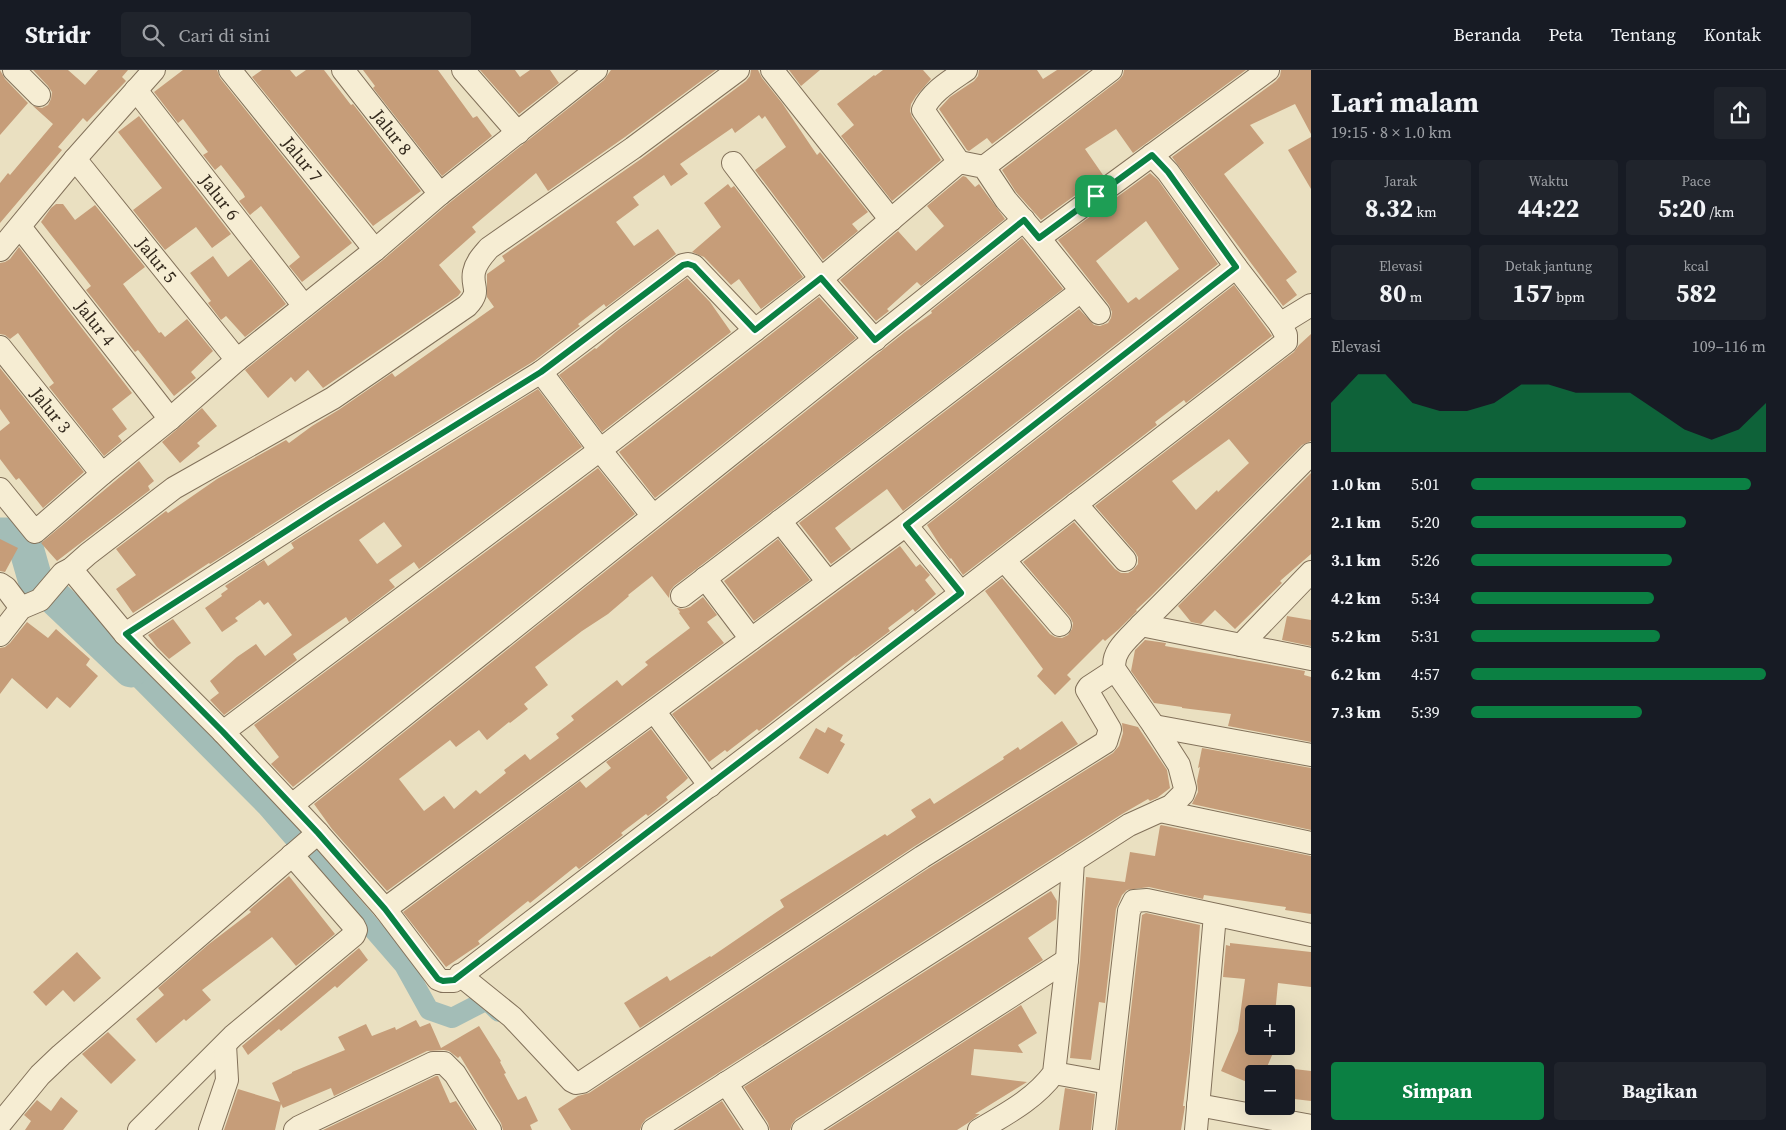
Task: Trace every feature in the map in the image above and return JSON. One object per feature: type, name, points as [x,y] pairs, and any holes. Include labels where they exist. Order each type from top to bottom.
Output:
[{"type":"street","points":[[14,70],[39,95]]},
{"type":"street","points":[[0,250],[154,70]]},
{"type":"street","name":"Jalur 7","points":[[230,70],[375,250]]},
{"type":"street","name":"Jalur 8","points":[[343,70],[440,194]]},
{"type":"street","points":[[463,70],[518,134]]},
{"type":"street","points":[[0,635],[30,604],[64,574],[174,488],[333,398],[467,306],[474,298],[476,287],[473,273],[479,259],[489,248],[633,148],[738,70]]},
{"type":"street","points":[[772,70],[891,220]]},
{"type":"street","points":[[966,70],[937,91],[926,102],[923,110],[959,162],[984,167],[1006,200],[1039,238],[1098,313]]},
{"type":"street","points":[[984,167],[1111,70]]},
{"type":"street","points":[[1039,238],[1268,70]]},
{"type":"street","points":[[0,489],[35,532],[238,360],[375,250],[440,194],[518,134],[583,74]]},
{"type":"street","name":"Jalur 6","points":[[136,90],[304,306]]},
{"type":"street","points":[[303,845],[385,909],[438,979],[443,981],[454,980],[710,786],[1286,342],[1286,335],[1280,324],[1236,267],[1168,172],[1152,155]]},
{"type":"street","name":"Jalur 5","points":[[76,159],[238,360]]},
{"type":"street","points":[[223,732],[600,450],[755,330],[821,278],[959,162]]},
{"type":"street","points":[[733,163],[821,278],[875,340]]},
{"type":"street","points":[[292,804],[1024,220]]},
{"type":"street","name":"Jalur 4","points":[[20,227],[170,419]]},
{"type":"street","points":[[126,634],[328,504],[541,372],[683,265],[694,266],[755,330]]},
{"type":"street","points":[[385,909],[906,525],[1236,267]]},
{"type":"street","points":[[682,596],[1081,291]]},
{"type":"street","points":[[1280,324],[1311,305]]},
{"type":"street","name":"Jalur 3","points":[[0,347],[102,474]]},
{"type":"street","points":[[541,372],[653,516]]},
{"type":"street","points":[[653,1130],[1130,825],[1171,806],[1183,794],[1185,788],[1179,765],[1115,670],[1113,664],[1117,652],[1140,625],[1311,454]]},
{"type":"street","points":[[1076,504],[1125,560]]},
{"type":"street","points":[[780,521],[828,582]]},
{"type":"street","points":[[906,525],[961,593]]},
{"type":"street","points":[[1004,560],[1060,625]]},
{"type":"street","points":[[1241,645],[1311,572]]},
{"type":"street","points":[[64,574],[126,634],[292,804],[303,845],[356,930],[354,935],[289,988],[225,1045],[139,1130]]},
{"type":"street","points":[[705,578],[751,639]]},
{"type":"street","points":[[0,584],[30,604]]},
{"type":"street","points":[[1140,625],[1311,659]]},
{"type":"street","points":[[460,975],[512,1017],[572,1081],[576,1083],[582,1082],[922,858],[1106,742],[1110,728],[1087,690],[1115,670]]},
{"type":"street","points":[[654,711],[710,786]]},
{"type":"street","points":[[1154,726],[1311,756]]},
{"type":"street","points":[[1160,811],[1311,843]]},
{"type":"street","points":[[0,1124],[40,1075],[54,1061],[303,845]]},
{"type":"street","points":[[979,1130],[1013,1120],[1054,1074],[1067,960],[1073,861]]},
{"type":"street","points":[[1104,1130],[1131,905],[1139,900],[1147,900],[1311,935]]},
{"type":"street","points":[[1196,1130],[1215,914]]},
{"type":"street","points":[[802,1130],[1067,960]]},
{"type":"street","points":[[210,1130],[227,1080],[225,1045]]},
{"type":"street","points":[[295,1130],[299,1126],[433,1063],[444,1064],[455,1074],[487,1129]]},
{"type":"street","points":[[1054,1074],[1109,1083]]},
{"type":"street","points":[[726,1083],[757,1130]]},
{"type":"street","points":[[1198,1105],[1311,1126]]},
{"type":"building","points":[[0,70],[5,79],[28,103],[0,135]]},
{"type":"building","points":[[33,70],[68,70],[85,85],[98,70],[128,70],[122,77],[126,81],[87,122],[83,118],[58,147],[62,150],[0,223],[0,183],[8,173],[10,175],[53,124],[33,106],[42,108],[48,105],[52,92]]},
{"type":"building","points":[[183,70],[217,70],[220,78],[352,243],[302,282],[289,266],[300,257],[261,206],[250,215],[239,201],[245,197],[243,193],[221,165],[215,170],[203,155],[208,152],[183,119],[178,123],[154,92]]},
{"type":"building","points":[[262,70],[290,70],[296,77],[306,70],[324,70],[421,191],[373,226],[252,77]]},
{"type":"building","points":[[363,70],[438,70],[473,118],[477,116],[492,136],[442,176],[373,88],[375,86]]},
{"type":"building","points":[[480,70],[515,70],[520,77],[530,70],[550,70],[559,83],[519,114]]},
{"type":"building","points":[[611,70],[716,70],[548,191],[536,173],[472,227],[476,232],[439,265],[461,292],[458,296],[323,388],[308,370],[295,382],[291,377],[268,398],[245,370],[383,260],[448,204],[604,80]]},
{"type":"building","points":[[751,70],[758,70],[817,155],[820,152],[868,212],[852,224],[858,231],[823,260],[755,170],[786,147],[765,116],[762,119],[759,115],[735,133],[732,128],[680,164],[688,174],[671,186],[664,175],[633,197],[639,205],[616,222],[634,246],[658,229],[676,254],[606,307],[604,304],[578,324],[580,326],[534,361],[209,563],[133,613],[116,589],[136,575],[116,549],[166,511],[168,513],[217,479],[286,440],[289,443],[392,373],[395,377],[494,307],[487,297],[487,274],[505,261],[502,256],[641,159],[746,81],[750,76]]},
{"type":"building","points":[[789,70],[820,70],[801,86]]},
{"type":"building","points":[[883,70],[923,70],[931,79],[916,96],[911,104],[910,111],[912,117],[941,160],[892,201],[841,136],[854,125],[837,104]]},
{"type":"building","points":[[979,70],[1037,70],[1043,79],[1057,70],[1089,70],[992,144],[987,138],[969,151],[939,109],[950,97],[974,81],[978,76]]},
{"type":"building","points":[[1124,70],[1246,70],[1133,153],[1116,129],[1085,149],[1103,175],[1041,220],[1016,192],[1002,170],[1119,80]]},
{"type":"building","points":[[1281,70],[1311,70],[1311,134],[1295,104],[1250,125],[1264,143],[1224,174],[1297,272],[1286,280],[1297,295],[1283,306],[1172,157],[1276,81],[1280,76]]},
{"type":"building","points":[[139,116],[231,234],[212,248],[196,227],[165,250],[133,210],[162,188],[118,132]]},
{"type":"building","points":[[1311,137],[1311,189],[1288,150]]},
{"type":"building","points":[[1150,173],[1158,180],[1218,264],[903,511],[887,489],[835,528],[851,549],[831,564],[799,523],[1079,309],[1094,325],[1100,326],[1108,323],[1112,312],[1109,305],[1058,240]],"holes":[[[1146,221],[1179,269],[1139,300],[1136,297],[1128,303],[1096,261]]]},
{"type":"building","points":[[963,176],[975,187],[979,184],[1005,219],[921,286],[917,282],[887,309],[889,311],[876,321],[840,280],[898,231],[916,251],[944,226],[927,206]]},
{"type":"building","points":[[728,184],[731,188],[734,186],[803,277],[761,309],[739,279],[731,285],[704,257],[692,252],[721,227],[704,203]]},
{"type":"building","points":[[56,204],[63,204],[75,220],[95,205],[145,267],[123,284],[159,333],[161,332],[165,337],[187,319],[213,351],[191,372],[196,378],[174,396],[138,350],[135,352],[86,290],[91,286],[41,222]]},
{"type":"building","points":[[1022,238],[1063,289],[674,586],[670,591],[669,598],[652,576],[608,614],[582,631],[535,667],[548,685],[524,704],[528,709],[487,740],[479,730],[456,747],[450,740],[399,779],[424,811],[444,796],[454,809],[476,790],[480,794],[506,773],[504,770],[525,754],[530,760],[559,738],[556,734],[574,720],[571,716],[617,680],[622,686],[648,665],[645,662],[690,628],[677,608],[690,607],[703,597],[717,615],[707,622],[724,643],[387,891],[332,829],[314,804],[905,332],[932,313],[931,311]]},
{"type":"building","points":[[19,247],[132,393],[112,409],[127,429],[118,436],[122,441],[104,456],[49,387],[54,383],[18,333],[10,339],[0,334],[0,263],[10,259]]},
{"type":"building","points":[[213,256],[228,277],[251,259],[286,304],[245,337],[226,316],[221,320],[208,303],[211,301],[190,273]]},
{"type":"building","points":[[687,278],[710,302],[731,332],[602,432],[559,375],[596,349]]},
{"type":"building","points":[[1234,285],[1272,336],[1186,403],[1184,400],[1155,422],[1157,425],[963,575],[927,525]]},
{"type":"building","points":[[819,297],[856,338],[655,498],[619,452]]},
{"type":"building","points":[[1311,334],[1311,441],[1302,445],[1119,629],[1105,641],[1103,639],[1067,675],[1071,679],[1055,695],[1037,676],[1043,669],[985,591],[1002,578],[1050,634],[1062,638],[1068,635],[1073,623],[1070,617],[1023,562],[1074,522],[1115,569],[1121,573],[1128,573],[1133,570],[1138,564],[1138,557],[1095,506],[1294,352]],"holes":[[[1229,439],[1249,463],[1196,510],[1172,481]]]},
{"type":"building","points":[[0,368],[84,472],[43,508],[19,478],[16,480],[0,459],[0,431],[10,423],[0,409]]},
{"type":"building","points":[[538,389],[582,447],[419,569],[414,562],[389,580],[395,587],[349,622],[346,617],[293,654],[297,660],[224,715],[210,700],[219,693],[210,681],[237,657],[256,644],[265,656],[292,635],[268,602],[264,605],[260,600],[235,618],[238,621],[222,632],[205,608],[222,596],[221,594],[228,589],[225,586],[264,560],[268,566],[294,548],[291,543]],"holes":[[[384,522],[402,546],[377,564],[359,540]]]},
{"type":"building","points":[[202,408],[217,426],[197,443],[200,446],[180,463],[162,442]]},
{"type":"building","points":[[139,461],[154,481],[148,486],[150,490],[57,561],[41,543]]},
{"type":"building","points":[[598,468],[635,514],[293,787],[271,764],[279,757],[254,725]]},
{"type":"building","points":[[1311,473],[1311,554],[1280,581],[1282,583],[1235,629],[1215,610],[1201,624],[1191,622],[1178,606]]},
{"type":"building","points":[[0,539],[18,548],[5,572],[0,571]]},
{"type":"building","points":[[778,539],[810,580],[754,621],[724,581]]},
{"type":"building","points":[[900,546],[916,567],[920,564],[930,575],[925,580],[936,594],[915,612],[913,609],[888,628],[890,631],[854,658],[856,655],[759,731],[757,729],[727,752],[725,750],[709,762],[672,714]]},
{"type":"building","points":[[1287,616],[1311,620],[1311,646],[1282,640]]},
{"type":"building","points":[[173,619],[191,643],[169,659],[148,635]]},
{"type":"building","points":[[27,622],[48,638],[56,629],[90,659],[86,665],[98,676],[70,708],[57,697],[47,709],[12,678],[0,694],[0,648],[10,643]]},
{"type":"building","points":[[1145,640],[1166,643],[1165,646],[1305,671],[1304,675],[1311,677],[1311,742],[1228,726],[1231,714],[1154,703],[1131,671],[1135,650]]},
{"type":"building","points":[[1062,721],[1078,744],[915,846],[640,1028],[624,1003],[667,976],[670,981],[711,957],[784,907],[780,900],[885,834],[887,836],[916,817],[911,810],[930,798],[934,804],[1004,759],[1003,757],[1018,747],[1020,750]]},
{"type":"building","points":[[1122,723],[1138,727],[1167,770],[1170,788],[1157,798],[1150,801],[1148,799],[1122,814],[646,1119],[640,1130],[571,1130],[558,1109],[578,1096],[589,1093],[929,868],[1113,753],[1119,746],[1123,733]]},
{"type":"building","points":[[828,727],[843,735],[840,741],[845,744],[828,774],[799,758],[816,728],[825,733]]},
{"type":"building","points":[[651,729],[688,778],[666,797],[668,800],[648,816],[646,814],[621,833],[623,835],[579,869],[576,866],[530,903],[528,901],[478,941],[480,944],[446,967],[403,912],[580,781],[586,788],[611,768],[606,762]]},
{"type":"building","points":[[1202,748],[1311,768],[1311,830],[1192,804],[1198,792],[1197,781],[1200,767],[1198,768]]},
{"type":"building","points":[[1161,825],[1311,856],[1311,914],[1285,910],[1286,907],[1204,895],[1203,899],[1149,887],[1127,890],[1122,895],[1116,909],[1105,1003],[1099,1002],[1091,1060],[1070,1058],[1086,877],[1125,882],[1130,852],[1155,856]]},
{"type":"building","points":[[289,876],[335,934],[296,966],[272,937],[202,990],[211,1000],[186,1021],[184,1019],[156,1043],[136,1019],[164,995],[158,988],[209,944],[251,912],[249,910]]},
{"type":"building","points":[[1051,891],[1057,901],[1056,919],[1028,938],[1043,960],[796,1119],[790,1130],[770,1130],[768,1123],[744,1087]]},
{"type":"building","points":[[1146,913],[1200,925],[1190,1052],[1183,1106],[1185,1106],[1181,1130],[1117,1130],[1142,915]]},
{"type":"building","points":[[1230,943],[1311,952],[1311,987],[1278,983],[1276,1005],[1245,1005],[1245,1055],[1272,1055],[1268,1065],[1245,1065],[1245,1081],[1221,1071],[1238,1031],[1245,979],[1223,977],[1226,945],[1230,946]]},
{"type":"building","points":[[359,948],[368,960],[337,988],[335,986],[281,1031],[279,1029],[248,1055],[242,1046]]},
{"type":"building","points":[[77,952],[101,978],[74,1002],[63,990],[46,1006],[33,992]]},
{"type":"building","points":[[1021,1005],[1037,1033],[1018,1045],[1023,1053],[974,1049],[971,1075],[1027,1082],[975,1114],[980,1114],[968,1123],[957,1130],[827,1130]]},
{"type":"building","points":[[416,1020],[420,1027],[430,1023],[441,1048],[479,1026],[501,1061],[506,1073],[504,1074],[518,1100],[526,1096],[538,1121],[530,1125],[532,1130],[503,1130],[501,1123],[460,1056],[458,1058],[449,1051],[444,1050],[427,1051],[334,1096],[331,1088],[283,1108],[281,1104],[275,1130],[224,1130],[238,1089],[280,1102],[272,1083],[292,1072],[345,1050],[338,1037],[366,1024],[372,1036],[395,1027],[396,1030]]},
{"type":"building","points":[[108,1032],[136,1060],[111,1084],[82,1054]]},
{"type":"building","points":[[1295,1069],[1311,1071],[1311,1101],[1295,1099]]},
{"type":"building","points":[[438,1076],[450,1103],[456,1101],[475,1130],[323,1130]]},
{"type":"building","points":[[1065,1088],[1095,1094],[1091,1130],[1059,1130]]},
{"type":"building","points":[[61,1097],[78,1111],[63,1130],[25,1130],[31,1121],[24,1115],[37,1100],[51,1111]]},
{"type":"building","points":[[722,1101],[741,1130],[677,1130]]},
{"type":"waterway","points":[[0,535],[9,535],[25,544],[35,579],[131,670]]},
{"type":"waterway","points":[[131,670],[267,807],[404,965],[429,1010],[452,1018],[487,1000],[499,1012]]},
{"type":"route","points":[[1152,155],[1168,172],[1236,267],[906,525],[961,593],[454,980],[443,981],[438,979],[385,909],[292,804],[126,634],[328,504],[541,372],[683,265],[694,266],[755,330],[821,278],[875,340],[1024,220],[1039,238],[1096,196],[1152,155]]}]
